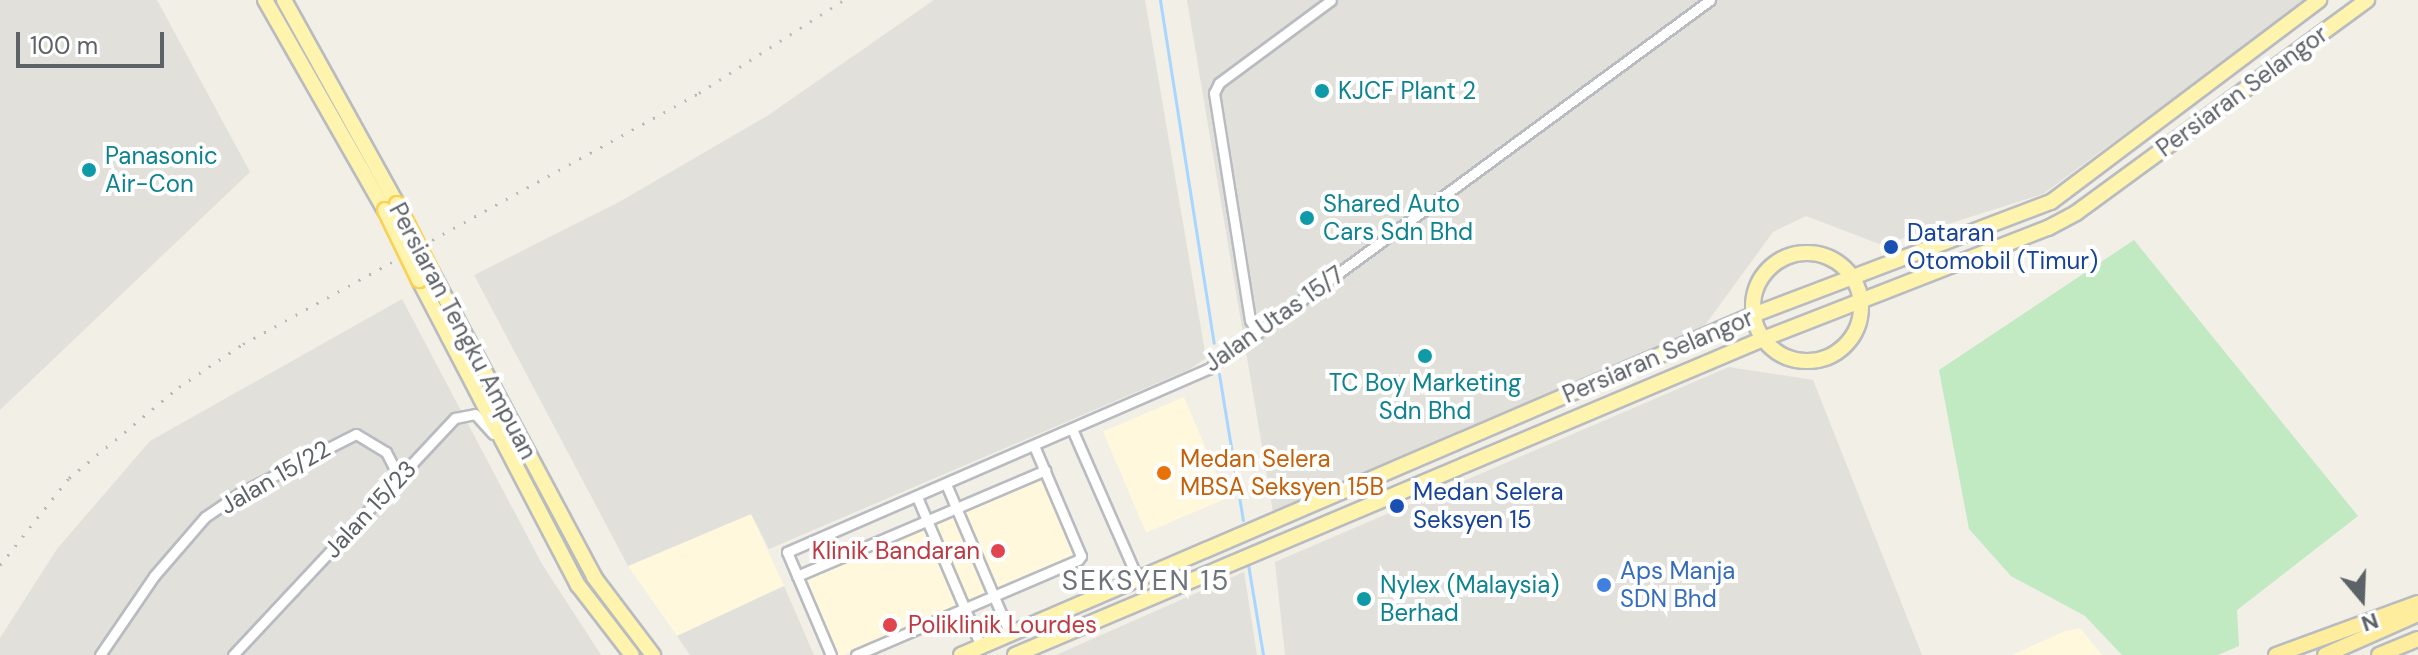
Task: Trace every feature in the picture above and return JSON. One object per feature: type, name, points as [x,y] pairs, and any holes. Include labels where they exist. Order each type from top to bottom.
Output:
[{"type":"highway","points":[[2276,655],[2418,603]]},
{"type":"highway","points":[[2325,655],[2418,614]]},
{"type":"highway","points":[[2379,655],[2418,639]]},
{"type":"main road","name":"Persiaran Tengku Ampuan","points":[[265,0],[391,207]]},
{"type":"main road","name":"Persiaran Tengku Ampuan","points":[[284,0],[391,207],[511,455],[578,585],[632,655]]},
{"type":"main road","name":"Persiaran Selangor","points":[[961,655],[1753,315],[2051,202],[2319,0]]},
{"type":"main road","name":"Persiaran Selangor","points":[[1015,655],[1032,652],[1763,339],[2076,213],[2367,0]]},
{"type":"main road","points":[[1823,256],[1852,276],[1861,301],[1855,334],[1830,357],[1793,360],[1763,339],[1753,315],[1761,280],[1788,257],[1823,256]]},
{"type":"main road","name":"Persiaran Tengku Ampuan","points":[[426,277],[594,577],[653,655]]},
{"type":"street","points":[[1258,333],[1250,320],[1214,93],[1219,83],[1331,0]]},
{"type":"street","name":"Jalan Utas 15/7","points":[[797,576],[787,552],[1208,369],[1710,0]]},
{"type":"street","name":"Jalan 15/23","points":[[233,655],[463,414],[475,414],[511,455]]},
{"type":"street","points":[[1072,429],[1138,579]]},
{"type":"street","name":"Jalan 15/22","points":[[100,655],[154,576],[205,517],[240,493],[356,434],[386,452],[400,479]]},
{"type":"street","points":[[856,655],[1081,556],[1034,446]]},
{"type":"street","points":[[831,655],[797,576],[1045,470]]},
{"type":"street","points":[[946,484],[1010,634]]},
{"type":"street","points":[[917,497],[981,646]]},
{"type":"shaded area","name":"Panasonic Air-Con","points":[[0,0],[157,0],[250,172],[0,410]]},
{"type":"shaded area","points":[[934,0],[1145,0],[1206,358],[1190,369],[769,549],[751,514],[628,566],[474,275],[619,202],[767,116]]},
{"type":"shaded area","points":[[1187,0],[2306,0],[2043,194],[1882,245],[1806,216],[1773,232],[1700,332],[1274,518]]},
{"type":"shaded area","points":[[402,299],[542,564],[601,655],[0,655],[0,638],[57,549],[150,441]]},
{"type":"shaded area","points":[[1729,367],[1813,380],[1922,655],[1285,655],[1275,562]]},
{"type":"shaded area","points":[[1184,397],[1227,498],[1146,533],[1103,431]]},
{"type":"shaded area","points":[[1043,476],[1077,556],[844,655],[834,655],[802,578]]},
{"type":"shaded area","points":[[751,514],[784,586],[677,636],[628,566]]},
{"type":"shaded area","points":[[1244,572],[1257,655],[1056,655]]},
{"type":"shaded area","points":[[784,586],[814,655],[690,655],[677,636]]},
{"type":"shaded area","points":[[2080,628],[2102,655],[2012,655],[2065,631]]},
{"type":"green space","points":[[2134,240],[2358,516],[2237,610],[2239,646],[2218,655],[2122,655],[2085,616],[2011,576],[1969,529],[1939,370]]},
{"type":"waterway","points":[[1160,0],[1214,343]]},
{"type":"waterway","points":[[1219,374],[1243,520]]},
{"type":"waterway","points":[[1248,564],[1263,655]]},
{"type":"railway","points":[[0,565],[69,478],[179,387],[243,344],[699,93],[844,0]]},
{"type":"place","name":"KJCF Plant 2","points":[[1322,91]]},
{"type":"place","name":"Panasonic Air-Con","points":[[89,170]]},
{"type":"place","name":"Shared Auto Cars Sdn Bhd","points":[[1307,218]]},
{"type":"place","name":"Dataran Otomobil (Timur)","points":[[1891,247]]},
{"type":"place","name":"TC Boy Marketing Sdn Bhd","points":[[1425,356]]},
{"type":"place","name":"Medan Selera MBSA Seksyen 15B","points":[[1164,473]]},
{"type":"place","name":"Medan Selera Seksyen 15","points":[[1397,506]]},
{"type":"place","name":"Klinik Bandaran","points":[[998,551]]},
{"type":"place","name":"Aps Manja SDN Bhd","points":[[1604,585]]},
{"type":"place","name":"Nylex (Malaysia) Berhad","points":[[1364,599]]},
{"type":"place","name":"Poliklinik Lourdes","points":[[890,625]]},
{"type":"district","name":"SEKSYEN 15","points":[[1146,581]]}]
